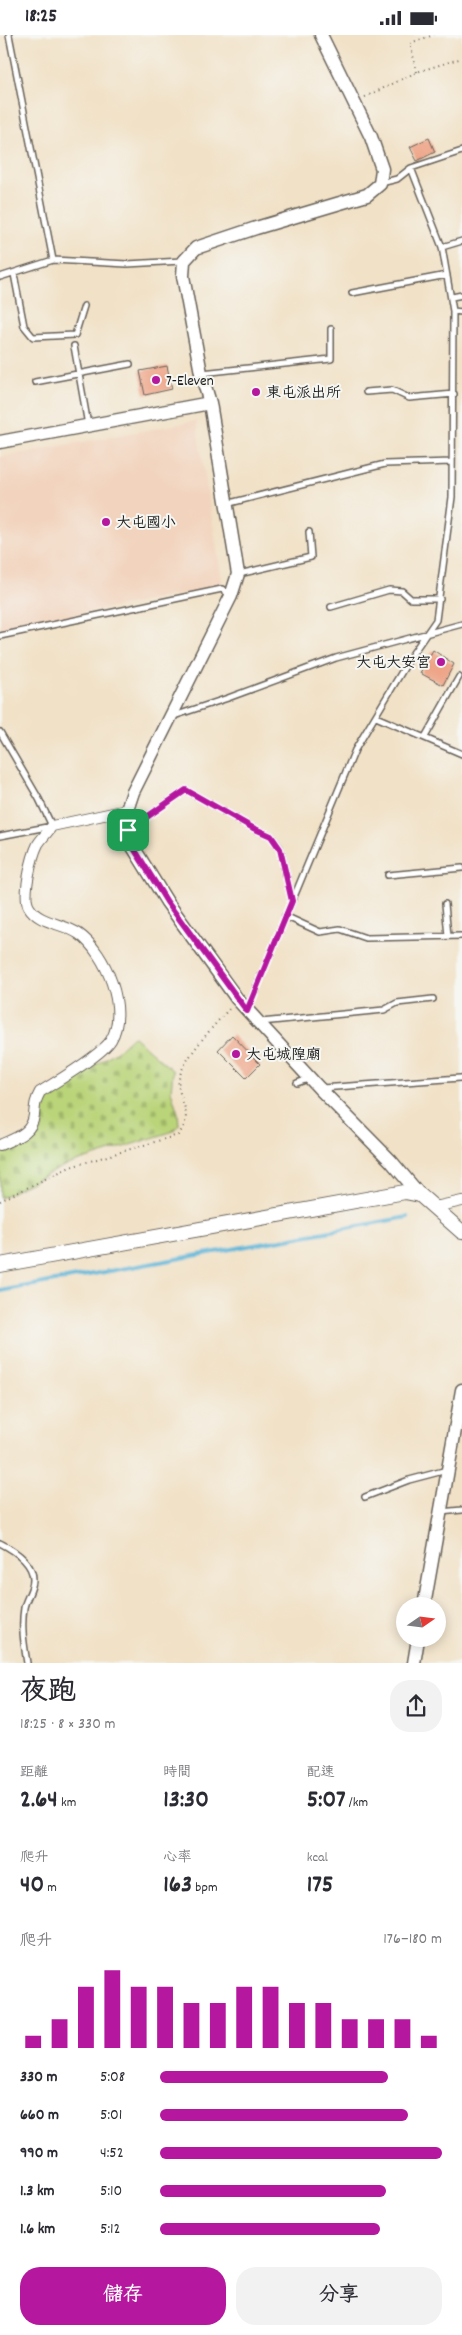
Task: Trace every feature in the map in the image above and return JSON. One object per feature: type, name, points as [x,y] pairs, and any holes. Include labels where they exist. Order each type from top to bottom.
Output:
[{"type":"main road","points":[[1,1263],[405,1192],[420,1195],[462,1233]]},
{"type":"street","points":[[321,35],[371,137],[382,169],[380,184],[368,195],[196,248],[184,261],[183,276],[201,373],[210,403],[225,504],[238,574],[231,596],[133,792],[127,810],[128,830],[130,842],[167,902],[237,999],[319,1088],[391,1161],[420,1195]]},
{"type":"street","points":[[0,442],[210,403]]},
{"type":"street","points":[[0,1145],[28,1131],[32,1125],[35,1101],[40,1092],[99,1052],[111,1040],[118,1021],[112,983],[104,965],[88,942],[78,933],[36,915],[28,907],[26,891],[38,844],[52,826],[127,810]]},
{"type":"street","points":[[435,1207],[462,1201]]},
{"type":"street","points":[[426,1597],[462,1390]]},
{"type":"street","points":[[414,1663],[417,1647]]},
{"type":"lane","points":[[9,35],[52,260]]},
{"type":"lane","points":[[380,184],[397,179],[411,168],[462,151]]},
{"type":"lane","points":[[247,1011],[355,750],[413,653],[436,620],[452,497],[453,311],[442,247],[411,168]]},
{"type":"lane","points":[[442,247],[462,241]]},
{"type":"lane","points":[[0,277],[52,260],[127,264],[184,261]]},
{"type":"lane","points":[[14,274],[24,326],[33,337],[75,335],[84,306]]},
{"type":"lane","points":[[352,293],[447,275]]},
{"type":"lane","points":[[452,297],[462,295]]},
{"type":"lane","points":[[453,311],[462,312]]},
{"type":"lane","points":[[201,373],[331,359],[331,329]]},
{"type":"lane","points":[[74,346],[88,425]]},
{"type":"lane","points":[[35,382],[130,364]]},
{"type":"lane","points":[[366,392],[392,390],[410,398],[454,394]]},
{"type":"lane","points":[[225,504],[385,464],[452,463]]},
{"type":"lane","points":[[238,574],[311,557],[309,532]]},
{"type":"lane","points":[[0,635],[222,589],[231,596]]},
{"type":"lane","points":[[331,607],[389,591],[402,591],[411,599],[440,599]]},
{"type":"lane","points":[[169,717],[228,698],[336,658],[462,624]]},
{"type":"lane","points":[[424,737],[459,677]]},
{"type":"lane","points":[[376,717],[462,754]]},
{"type":"lane","points":[[0,732],[39,799],[52,826],[0,836]]},
{"type":"lane","points":[[128,830],[186,790],[253,828],[271,836],[280,849],[292,901]]},
{"type":"lane","points":[[388,875],[462,868]]},
{"type":"lane","points":[[445,904],[448,936]]},
{"type":"lane","points":[[285,916],[320,932],[340,929],[366,938],[462,936]]},
{"type":"lane","points":[[258,1022],[384,1010],[397,1003],[432,999]]},
{"type":"lane","points":[[297,1083],[311,1078]]},
{"type":"lane","points":[[319,1088],[460,1078]]},
{"type":"lane","points":[[365,1497],[447,1470]]},
{"type":"lane","points":[[440,1513],[462,1510]]},
{"type":"lane","points":[[0,1543],[17,1553],[29,1565],[33,1585],[24,1606],[22,1632],[27,1663]]},
{"type":"path","points":[[418,72],[410,43],[434,35]]},
{"type":"path","points":[[353,102],[418,72],[462,58]]},
{"type":"path","points":[[0,1201],[70,1167],[178,1135],[184,1128],[186,1113],[178,1080],[183,1069],[210,1030],[237,999]]},
{"type":"shaded area","name":"大屯國小","points":[[196,421],[223,586],[0,630],[0,457]]},
{"type":"green space","points":[[133,1036],[173,1071],[171,1091],[178,1113],[179,1125],[174,1131],[64,1166],[0,1198],[0,1153],[41,1132],[43,1123],[42,1110],[46,1097],[117,1051]]},
{"type":"building","points":[[429,138],[435,152],[417,161],[410,147]]},
{"type":"building","name":"7-Eleven","points":[[167,366],[172,389],[145,395],[140,371]]},
{"type":"building","points":[[433,650],[454,664],[443,685],[420,673]]},
{"type":"building","name":"大屯城隍廟","points":[[232,1035],[260,1064],[246,1078],[218,1050]]},
{"type":"waterway","points":[[0,1291],[408,1217]]},
{"type":"place","name":"7-Eleven","points":[[156,380]]},
{"type":"place","name":"東屯派出所","points":[[256,392]]},
{"type":"place","name":"大屯國小","points":[[106,522]]},
{"type":"place","name":"大屯大安宮","points":[[441,662]]},
{"type":"place","name":"大屯城隍廟","points":[[236,1054]]},
{"type":"route","points":[[186,790],[253,828],[271,836],[280,849],[292,901],[247,1011],[167,902],[130,842],[128,830],[186,790]]}]
